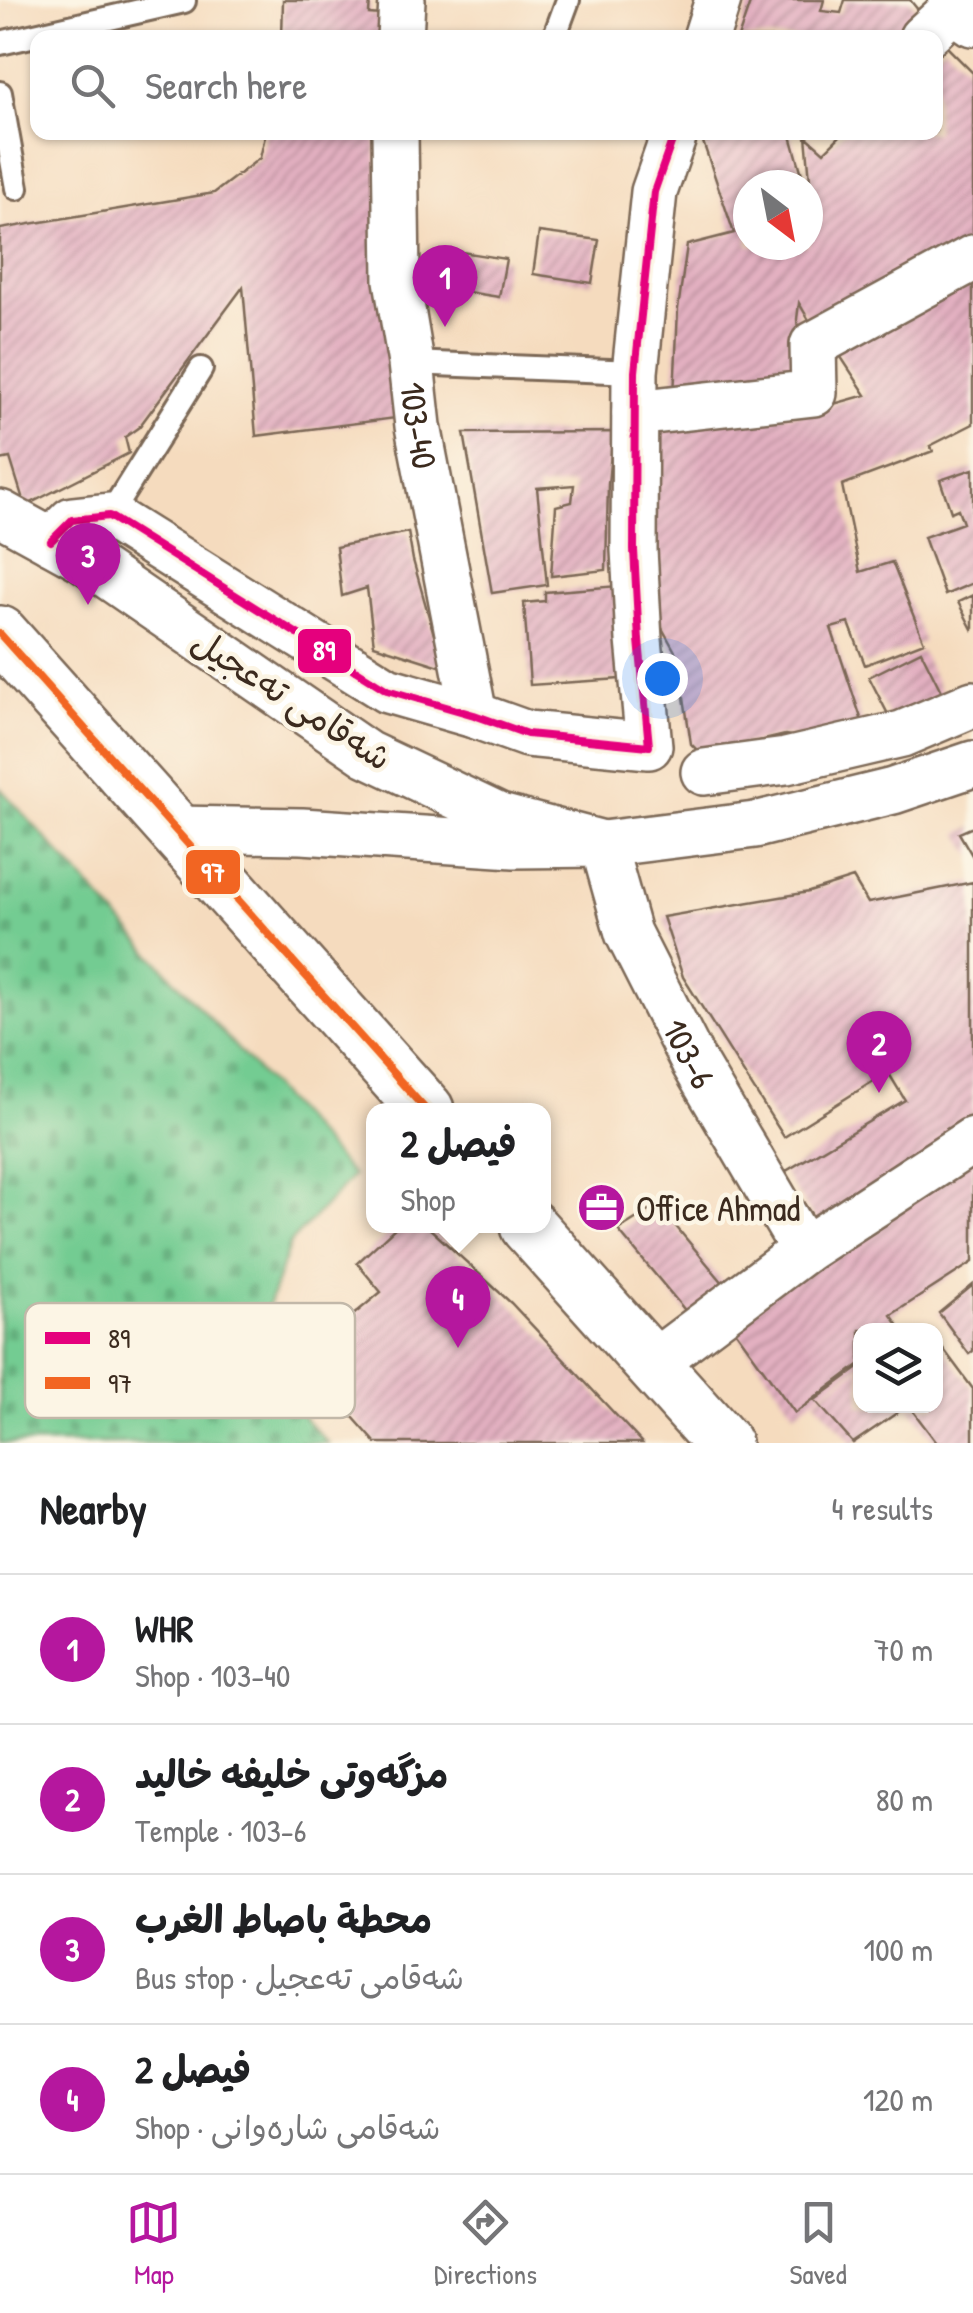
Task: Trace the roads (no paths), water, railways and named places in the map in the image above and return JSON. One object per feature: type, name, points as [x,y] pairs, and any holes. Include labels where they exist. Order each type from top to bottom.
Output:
[{"type":"main road","points":[[0,634],[420,1103]]},
{"type":"main road","points":[[534,1233],[723,1443]]},
{"type":"street","points":[[400,30],[402,0]]},
{"type":"street","points":[[709,30],[718,0]]},
{"type":"street","name":"103-40","points":[[395,140],[398,280],[418,426],[474,715]]},
{"type":"street","points":[[52,541],[72,520],[109,516],[387,690],[526,734],[649,746],[634,550],[635,392],[654,192],[672,140]]},
{"type":"street","points":[[635,392],[814,393],[813,345],[973,258]]},
{"type":"street","name":"شەقامی تەعجیل","points":[[0,512],[98,569],[367,754],[500,817],[603,844]]},
{"type":"street","points":[[704,772],[786,761],[902,734],[973,704]]},
{"type":"street","name":"شەقامی تەعجیل","points":[[174,829],[302,831],[514,845],[603,844],[755,825],[893,791],[973,764]]},
{"type":"street","name":"103-6","points":[[603,844],[628,933],[694,1063],[804,1250]]},
{"type":"street","points":[[652,1364],[804,1250],[973,1140]]},
{"type":"lane","points":[[557,30],[568,0]]},
{"type":"lane","points":[[60,30],[184,1]]},
{"type":"lane","points":[[0,44],[30,37]]},
{"type":"lane","points":[[0,93],[17,188]]},
{"type":"lane","points":[[411,363],[635,392]]},
{"type":"lane","points":[[109,516],[202,369]]},
{"type":"place","name":"WHR","points":[[445,327]]},
{"type":"place","name":"محطة باصاط الغرب","points":[[88,605]]},
{"type":"place","name":"مزگه‌وتی خلیفه‌ خالید","points":[[879,1093]]},
{"type":"place","name":"Office Ahmad","points":[[601,1208]]},
{"type":"place","name":"فيصل 2","points":[[458,1348]]}]
